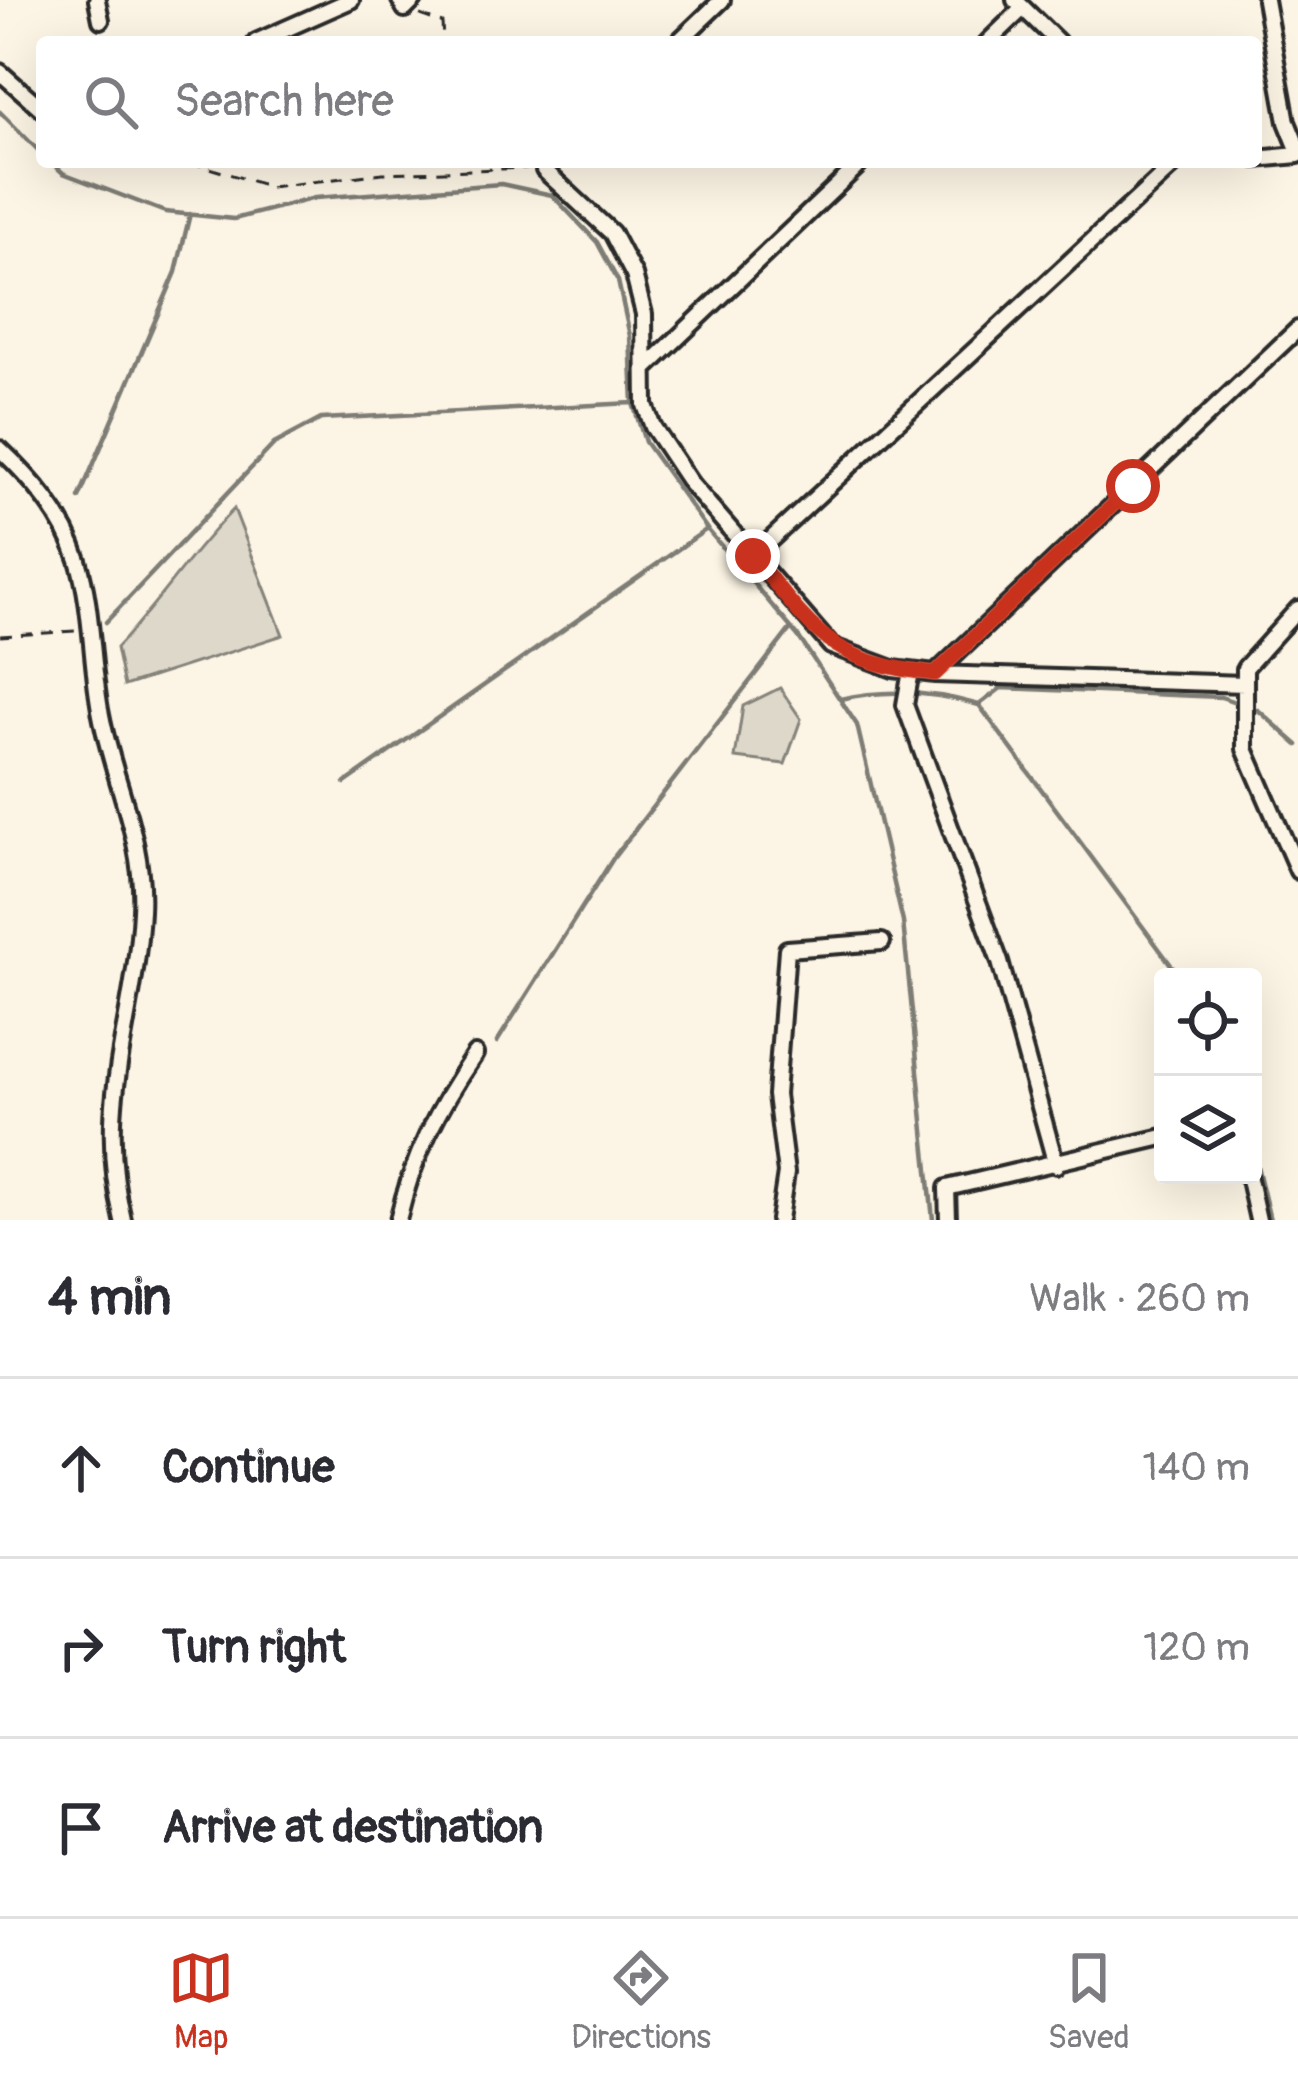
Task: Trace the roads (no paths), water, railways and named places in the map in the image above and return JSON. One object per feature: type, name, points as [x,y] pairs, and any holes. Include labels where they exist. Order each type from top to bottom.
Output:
[{"type":"street","points":[[97,0],[101,20]]},
{"type":"street","points":[[270,36],[351,0]]},
{"type":"street","points":[[684,36],[722,0]]},
{"type":"street","points":[[1262,158],[1298,152],[1287,122],[1265,0]]},
{"type":"street","points":[[993,36],[1019,4],[1052,36]]},
{"type":"street","points":[[0,74],[36,104]]},
{"type":"street","points":[[550,168],[611,233],[634,275],[644,314],[645,405],[653,427],[691,484],[831,646],[854,658],[935,674],[1245,684]]},
{"type":"street","points":[[645,369],[856,168]]},
{"type":"street","points":[[753,556],[1172,168]]},
{"type":"street","points":[[935,674],[1298,329]]},
{"type":"street","points":[[0,449],[32,479],[64,527],[79,563],[101,718],[136,836],[142,882],[110,1105],[110,1149],[123,1220]]},
{"type":"street","points":[[1298,609],[1245,668],[1245,749],[1298,871]]},
{"type":"street","points":[[911,671],[905,704],[1000,962],[1056,1165]]},
{"type":"street","points":[[779,1220],[786,1173],[776,1095],[788,950],[882,942]]},
{"type":"street","points":[[398,1220],[411,1164],[436,1111],[475,1054]]},
{"type":"street","points":[[948,1220],[947,1188],[1154,1139]]},
{"type":"street","points":[[1250,1184],[1258,1220]]},
{"type":"waterway","points":[[0,112],[36,148]]},
{"type":"waterway","points":[[58,168],[165,212],[234,219],[315,198],[501,184],[552,195],[597,242],[618,281],[630,336],[633,403],[645,442],[707,529],[798,636],[857,725],[903,922],[933,1220]]},
{"type":"waterway","points":[[79,498],[176,272],[190,214]]},
{"type":"waterway","points":[[106,622],[274,444],[321,419],[633,403]]},
{"type":"waterway","points":[[345,783],[707,529]]},
{"type":"waterway","points":[[497,1042],[614,857],[791,628]]},
{"type":"waterway","points":[[979,705],[1001,688],[1221,697],[1258,710],[1298,745]]},
{"type":"waterway","points":[[840,699],[910,693],[979,705],[1173,968]]},
{"type":"waterway","points":[[1261,1184],[1270,1220]]}]
